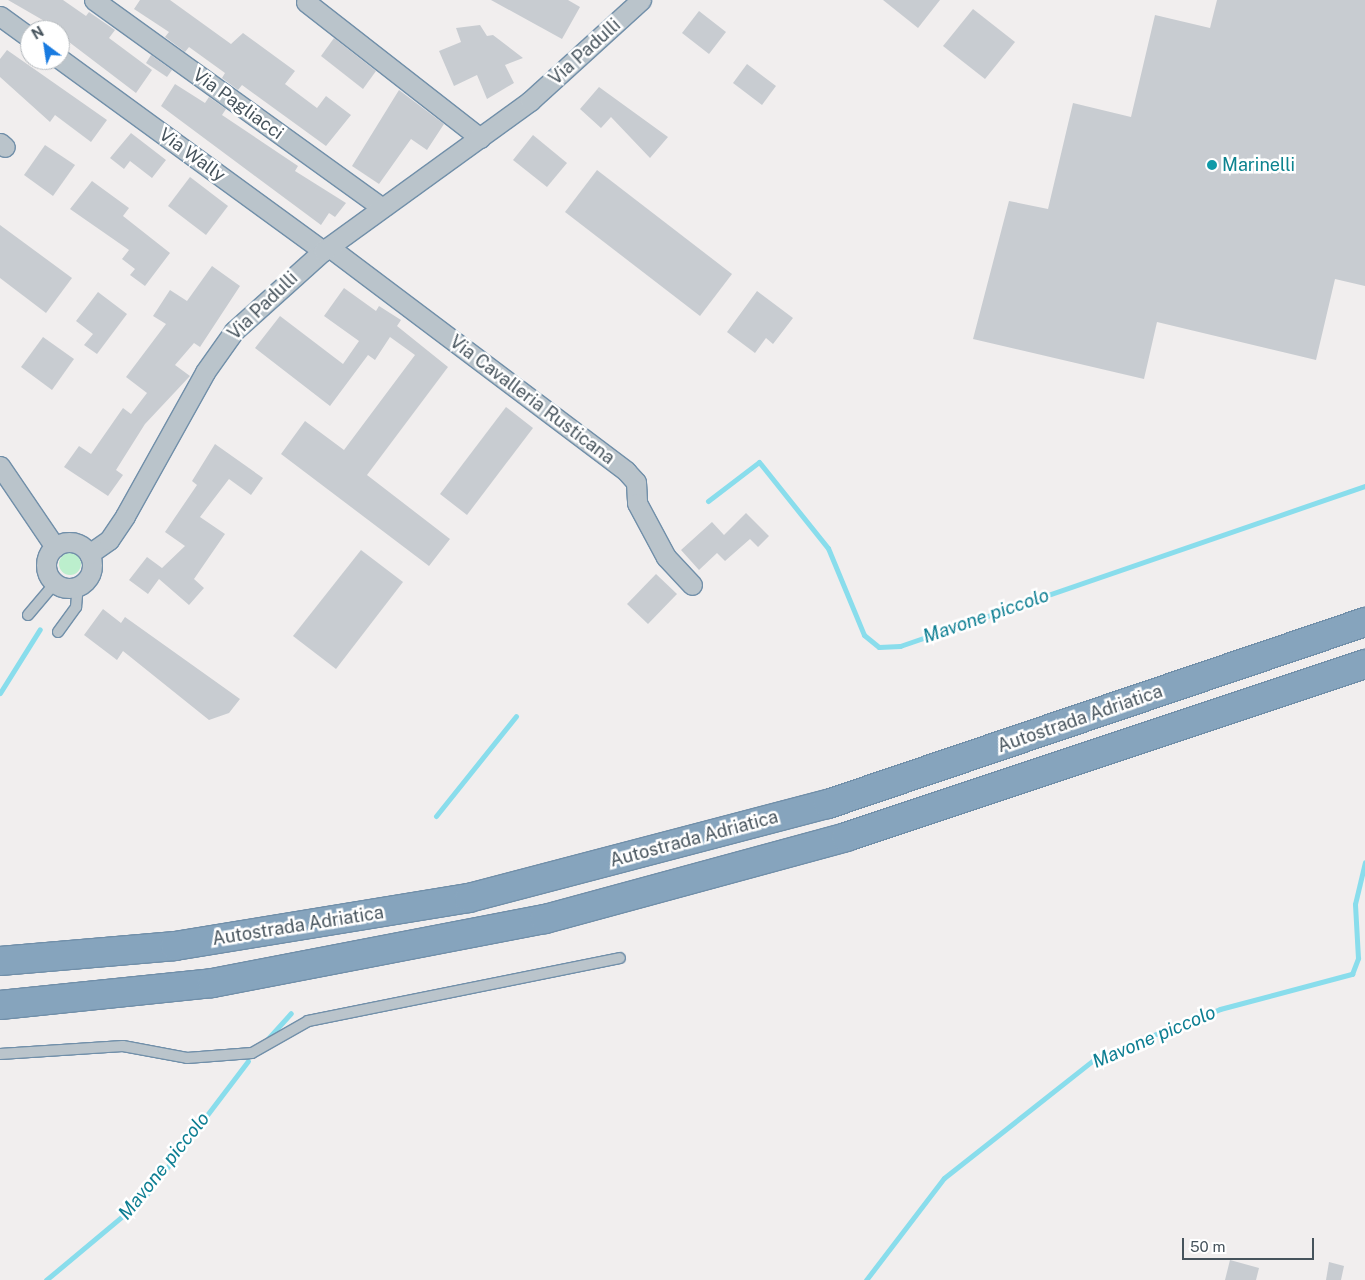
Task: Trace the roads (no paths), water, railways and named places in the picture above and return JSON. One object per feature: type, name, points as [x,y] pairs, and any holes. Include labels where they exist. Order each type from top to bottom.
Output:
[{"type":"highway","name":"Autostrada Adriatica","points":[[0,961],[175,946],[469,898],[828,804],[1365,622]]},
{"type":"highway","name":"Autostrada Adriatica","points":[[0,1005],[212,983],[546,919],[846,838],[1365,664]]},
{"type":"street","name":"Via Pagliacci","points":[[94,0],[382,208]]},
{"type":"street","name":"Via Padulli","points":[[89,554],[109,540],[125,516],[205,372],[234,331],[326,249],[537,95],[641,0]]},
{"type":"street","points":[[306,2],[480,138]]},
{"type":"street","points":[[0,16],[20,31]]},
{"type":"street","name":"Via Wally","points":[[70,67],[326,249]]},
{"type":"street","name":"Via Cavalleria Rusticana","points":[[326,249],[626,471],[636,482],[637,503],[666,557],[692,586]]},
{"type":"street","points":[[0,466],[55,547]]},
{"type":"street","points":[[78,543],[89,554],[90,573],[78,586],[55,583],[46,565],[55,547],[78,543]]},
{"type":"lane","points":[[28,615],[55,583]]},
{"type":"lane","points":[[58,632],[76,607],[78,586]]},
{"type":"lane","points":[[0,1054],[123,1046],[187,1058],[252,1053],[308,1021],[620,958]]},
{"type":"waterway","name":"Mavone piccolo","points":[[708,501],[759,462],[828,548],[864,635],[879,647],[900,646],[1365,486]]},
{"type":"waterway","name":"Mavone piccolo","points":[[0,693],[40,629]]},
{"type":"waterway","name":"Mavone piccolo","points":[[436,816],[516,716]]},
{"type":"waterway","name":"Mavone piccolo","points":[[866,1280],[944,1178],[1097,1057],[1220,1009],[1352,974],[1358,958],[1355,904],[1365,862]]},
{"type":"waterway","name":"Mavone piccolo","points":[[264,1043],[291,1013]]},
{"type":"waterway","name":"Mavone piccolo","points":[[46,1280],[144,1198],[248,1061]]},
{"type":"place","name":"Marinelli","points":[[1212,165]]}]
